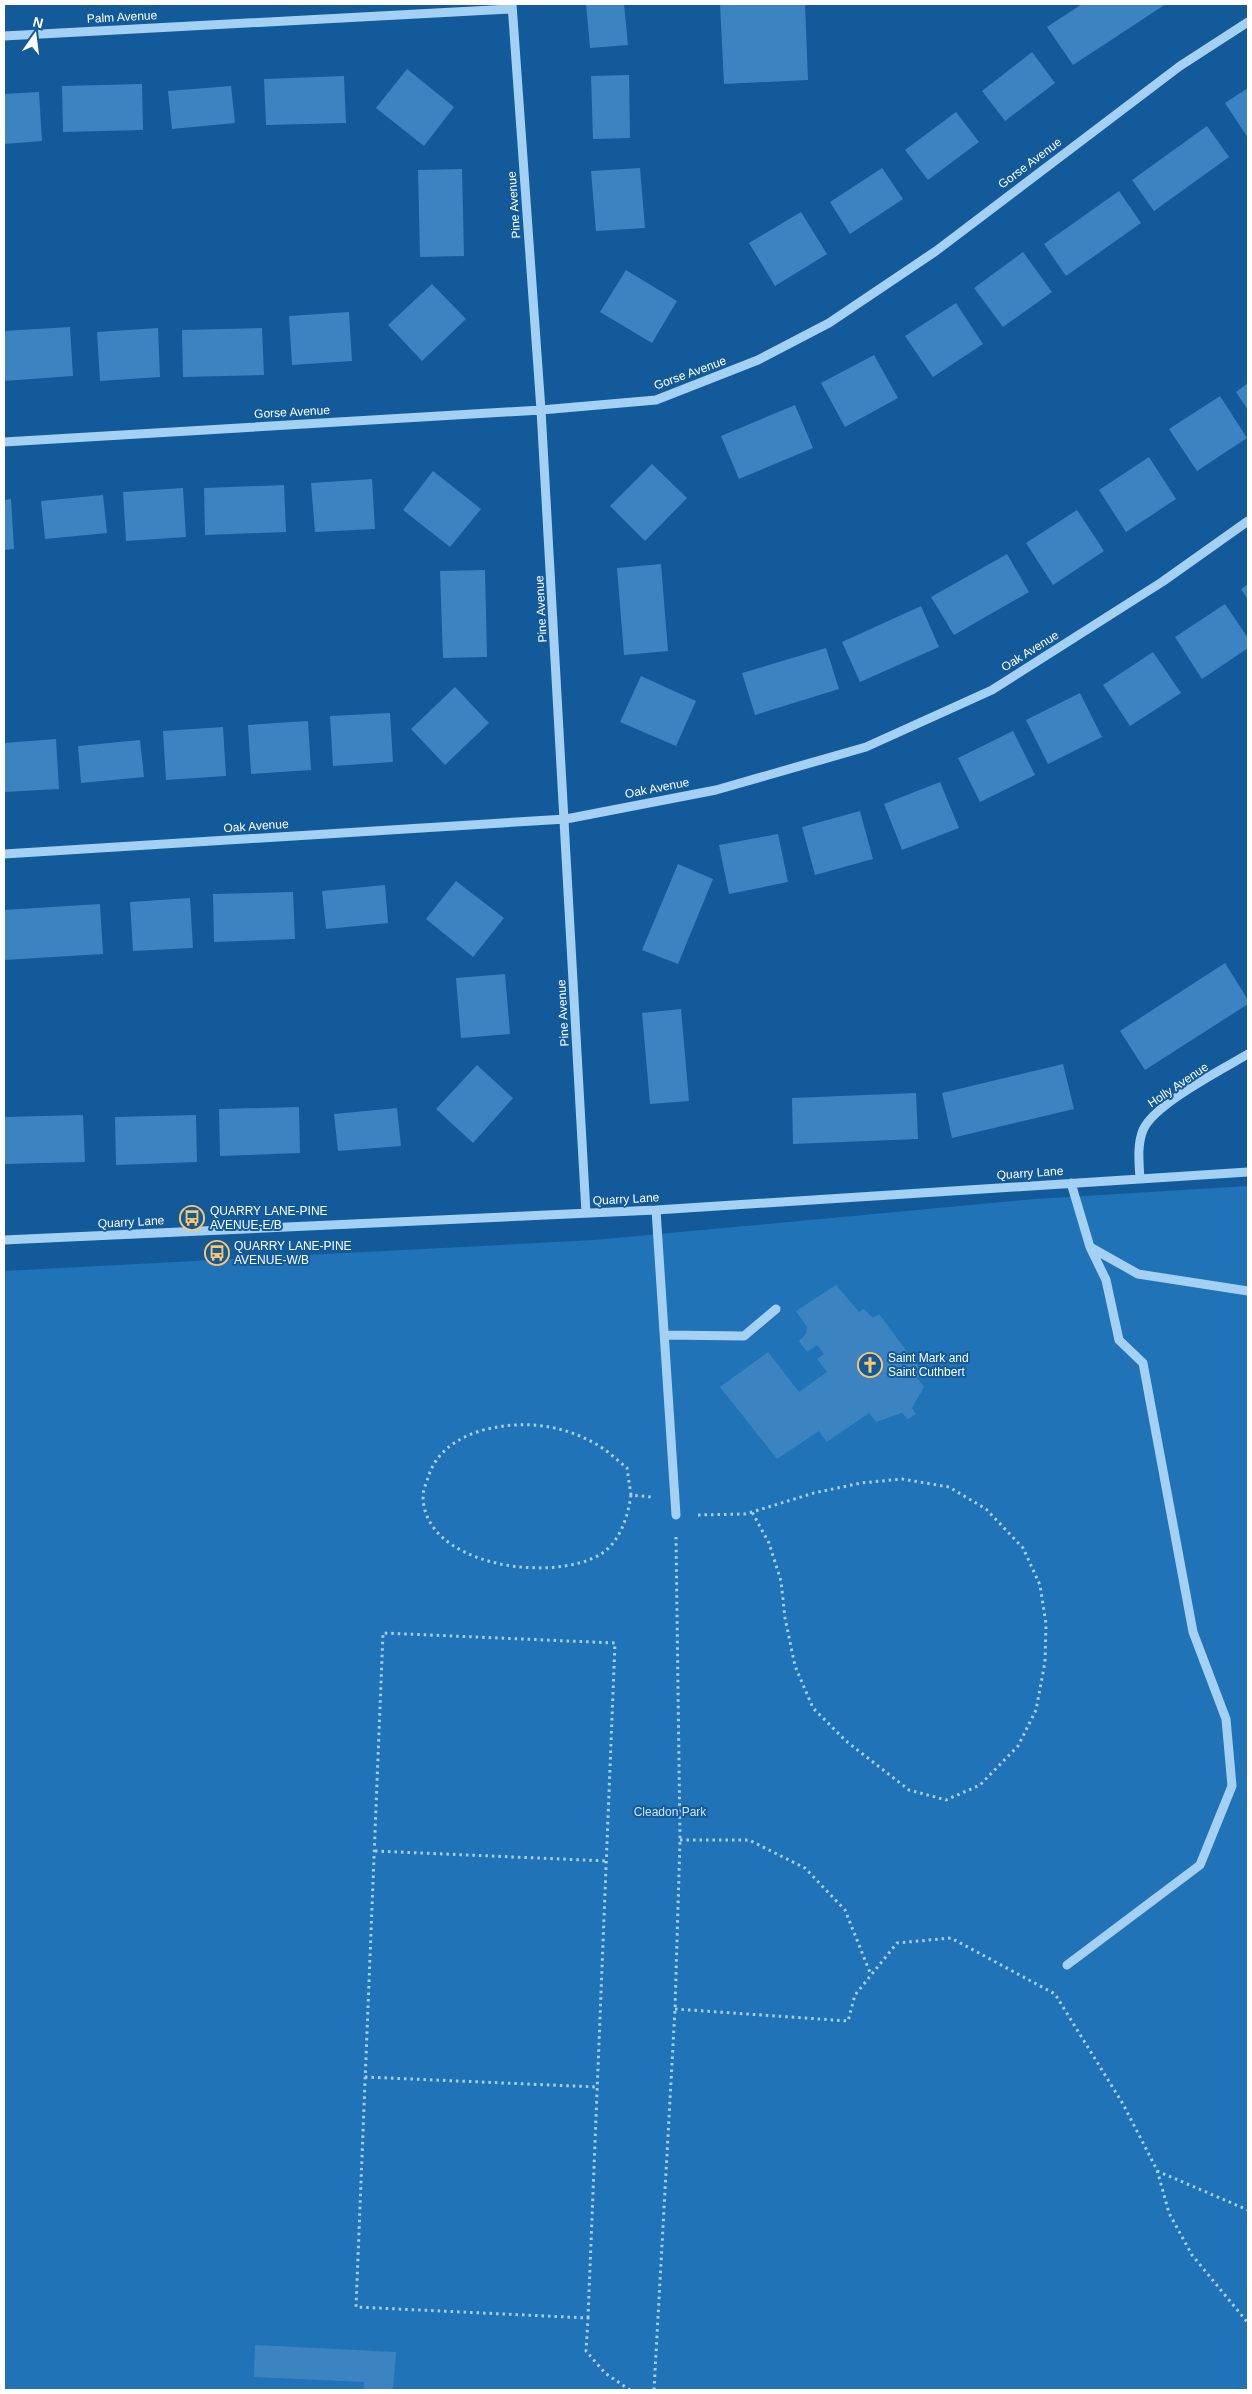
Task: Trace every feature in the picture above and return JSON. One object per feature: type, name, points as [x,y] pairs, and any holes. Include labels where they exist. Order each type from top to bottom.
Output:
[{"type":"street","name":"Palm Avenue","points":[[4,36],[512,6]]},
{"type":"street","name":"Pine Avenue","points":[[512,6],[541,410],[566,819],[586,1213]]},
{"type":"street","name":"Gorse Avenue","points":[[4,442],[541,410],[656,400],[758,360],[829,323],[936,251],[1180,66],[1248,22]]},
{"type":"street","name":"Oak Avenue","points":[[4,854],[566,819],[716,790],[866,747],[992,690],[1162,582],[1248,521]]},
{"type":"street","name":"Holly Avenue","points":[[1140,1179],[1139,1143],[1149,1121],[1158,1111],[1180,1096],[1248,1054]]},
{"type":"street","name":"Quarry Lane","points":[[4,1240],[656,1210],[1248,1172]]},
{"type":"street","points":[[1067,1964],[1200,1865],[1232,1786],[1226,1719],[1193,1632],[1143,1363],[1119,1340],[1106,1280],[1090,1247],[1071,1183]]},
{"type":"street","points":[[656,1210],[676,1515]]},
{"type":"street","points":[[1090,1247],[1138,1274],[1248,1291]]},
{"type":"street","points":[[665,1335],[744,1336],[776,1309]]},
{"type":"path","points":[[517,1423],[549,1426],[595,1443],[627,1468],[631,1495],[628,1512],[619,1535],[602,1554],[579,1563],[545,1568],[519,1568],[492,1563],[464,1552],[438,1532],[426,1512],[423,1492],[433,1466],[448,1445],[486,1429],[517,1423]]},
{"type":"path","points":[[654,2390],[675,2009],[680,1840],[676,1515],[745,1514],[814,1493],[861,1483],[902,1479],[949,1487],[986,1509],[1023,1548],[1040,1585],[1046,1624],[1045,1662],[1036,1710],[1018,1746],[980,1786],[946,1800],[909,1790],[846,1741],[813,1708],[795,1666],[785,1618],[781,1581],[769,1543],[752,1512]]},
{"type":"path","points":[[631,1495],[675,1498]]},
{"type":"path","points":[[588,2318],[356,2307],[383,1633],[615,1643],[598,2087],[588,2318],[586,2351],[605,2373],[630,2390]]},
{"type":"path","points":[[680,1840],[749,1840],[805,1868],[845,1910],[871,1976]]},
{"type":"path","points":[[375,1851],[607,1861]]},
{"type":"path","points":[[675,2009],[848,2021],[856,1995],[897,1943],[951,1938],[1055,1994],[1122,2104],[1157,2170],[1169,2213],[1192,2255],[1248,2322]]},
{"type":"path","points":[[365,2078],[598,2087]]},
{"type":"path","points":[[1157,2170],[1248,2210]]},
{"type":"green space","name":"Cleadon Park","points":[[1248,1186],[1248,2390],[4,2390],[4,1271],[594,1240],[1035,1199]]},
{"type":"building","points":[[586,4],[624,4],[628,45],[590,48]]},
{"type":"building","points":[[720,4],[805,4],[808,80],[724,84]]},
{"type":"building","points":[[1082,4],[1166,4],[1073,65],[1047,27]]},
{"type":"building","points":[[1032,52],[1055,83],[1005,121],[982,91]]},
{"type":"building","points":[[407,69],[454,107],[424,146],[376,108]]},
{"type":"building","points":[[629,75],[630,138],[593,139],[591,76]]},
{"type":"building","points":[[344,76],[346,123],[266,125],[264,79]]},
{"type":"building","points":[[142,84],[143,130],[63,132],[62,86]]},
{"type":"building","points":[[231,86],[235,123],[172,129],[168,91]]},
{"type":"building","points":[[1248,88],[1248,138],[1225,103]]},
{"type":"building","points":[[39,92],[42,141],[4,144],[4,94]]},
{"type":"building","points":[[956,112],[979,142],[928,180],[905,150]]},
{"type":"building","points":[[1207,126],[1229,157],[1154,211],[1132,180]]},
{"type":"building","points":[[640,168],[645,228],[596,231],[591,171]]},
{"type":"building","points":[[882,168],[903,199],[850,234],[830,202]]},
{"type":"building","points":[[462,169],[464,256],[420,257],[418,170]]},
{"type":"building","points":[[1119,191],[1141,223],[1066,276],[1044,244]]},
{"type":"building","points":[[801,212],[827,254],[775,286],[749,243]]},
{"type":"building","points":[[1023,252],[1052,292],[1003,327],[974,288]]},
{"type":"building","points":[[626,270],[677,301],[652,343],[600,312]]},
{"type":"building","points":[[432,284],[466,319],[422,361],[388,325]]},
{"type":"building","points":[[956,303],[983,344],[933,377],[905,336]]},
{"type":"building","points":[[349,312],[352,361],[292,365],[289,316]]},
{"type":"building","points":[[70,327],[73,376],[4,381],[4,331]]},
{"type":"building","points":[[158,328],[160,377],[100,381],[97,332]]},
{"type":"building","points":[[262,328],[264,375],[183,377],[182,330]]},
{"type":"building","points":[[874,355],[898,398],[845,427],[821,383]]},
{"type":"building","points":[[1248,383],[1248,410],[1236,392]]},
{"type":"building","points":[[1220,396],[1247,438],[1197,471],[1169,429]]},
{"type":"building","points":[[795,405],[813,448],[739,479],[721,436]]},
{"type":"building","points":[[1149,457],[1176,499],[1126,532],[1099,490]]},
{"type":"building","points":[[652,464],[687,498],[645,541],[610,506]]},
{"type":"building","points":[[433,471],[481,509],[450,547],[403,510]]},
{"type":"building","points":[[372,479],[375,529],[315,532],[311,483]]},
{"type":"building","points":[[284,485],[286,532],[205,535],[204,488]]},
{"type":"building","points":[[183,488],[186,537],[126,541],[123,492]]},
{"type":"building","points":[[103,495],[107,533],[45,539],[41,501]]},
{"type":"building","points":[[11,499],[14,549],[4,550],[4,500]]},
{"type":"building","points":[[1077,510],[1104,551],[1053,585],[1026,543]]},
{"type":"building","points":[[1007,554],[1029,592],[954,635],[931,597]]},
{"type":"building","points":[[661,564],[668,651],[624,655],[617,568]]},
{"type":"building","points":[[485,570],[487,657],[443,658],[440,571]]},
{"type":"building","points":[[1248,584],[1248,600],[1241,589]]},
{"type":"building","points":[[1225,604],[1248,638],[1248,648],[1202,679],[1175,637]]},
{"type":"building","points":[[921,606],[939,647],[860,682],[842,642]]},
{"type":"building","points":[[826,648],[839,689],[755,715],[742,673]]},
{"type":"building","points":[[1153,652],[1181,693],[1130,726],[1103,685]]},
{"type":"building","points":[[641,676],[696,701],[676,746],[620,722]]},
{"type":"building","points":[[455,687],[489,723],[445,765],[411,729]]},
{"type":"building","points":[[1080,693],[1102,737],[1048,764],[1026,720]]},
{"type":"building","points":[[390,713],[393,762],[333,766],[330,716]]},
{"type":"building","points":[[308,721],[311,770],[251,774],[248,725]]},
{"type":"building","points":[[223,727],[226,776],[166,780],[163,731]]},
{"type":"building","points":[[1013,731],[1035,775],[980,802],[958,758]]},
{"type":"building","points":[[56,739],[59,789],[4,792],[4,743]]},
{"type":"building","points":[[140,740],[144,777],[81,783],[78,746]]},
{"type":"building","points":[[940,782],[959,828],[902,850],[884,804]]},
{"type":"building","points":[[860,811],[873,859],[815,875],[802,827]]},
{"type":"building","points":[[778,834],[788,882],[729,894],[719,845]]},
{"type":"building","points":[[678,864],[713,879],[678,964],[642,950]]},
{"type":"building","points":[[456,881],[504,918],[473,957],[426,919]]},
{"type":"building","points":[[385,885],[388,923],[326,929],[322,891]]},
{"type":"building","points":[[293,892],[295,939],[214,942],[213,894]]},
{"type":"building","points":[[190,898],[193,948],[133,951],[130,902]]},
{"type":"building","points":[[100,904],[103,954],[4,960],[4,910]]},
{"type":"building","points":[[1225,963],[1248,1000],[1248,1004],[1145,1070],[1120,1031]]},
{"type":"building","points":[[505,974],[510,1034],[461,1038],[456,978]]},
{"type":"building","points":[[681,1009],[689,1101],[650,1104],[642,1013]]},
{"type":"building","points":[[1063,1064],[1074,1109],[952,1138],[942,1093]]},
{"type":"building","points":[[477,1065],[513,1098],[473,1143],[436,1109]]},
{"type":"building","points":[[916,1093],[918,1139],[793,1144],[792,1098]]},
{"type":"building","points":[[299,1107],[300,1153],[220,1156],[219,1109]]},
{"type":"building","points":[[397,1108],[401,1146],[338,1151],[334,1114]]},
{"type":"building","points":[[83,1115],[85,1162],[4,1164],[4,1117]]},
{"type":"building","points":[[196,1115],[197,1162],[116,1165],[115,1117]]},
{"type":"building","name":"Saint Mark and Saint Cuthbert","points":[[836,1285],[859,1312],[864,1309],[873,1318],[879,1314],[923,1373],[917,1378],[924,1387],[912,1408],[916,1414],[908,1419],[902,1413],[876,1422],[869,1413],[827,1442],[819,1431],[777,1459],[720,1387],[768,1352],[799,1392],[827,1372],[817,1359],[824,1354],[817,1345],[807,1352],[799,1341],[806,1334],[807,1327],[796,1311]]},
{"type":"building","points":[[255,2345],[396,2352],[393,2390],[364,2390],[364,2382],[254,2377]]},
{"type":"place","name":"QUARRY LANE-PINE AVENUE-E/B","points":[[192,1218]]},
{"type":"place","name":"QUARRY LANE-PINE AVENUE-W/B","points":[[217,1253]]},
{"type":"place","name":"Saint Mark and Saint Cuthbert","points":[[870,1365]]}]
